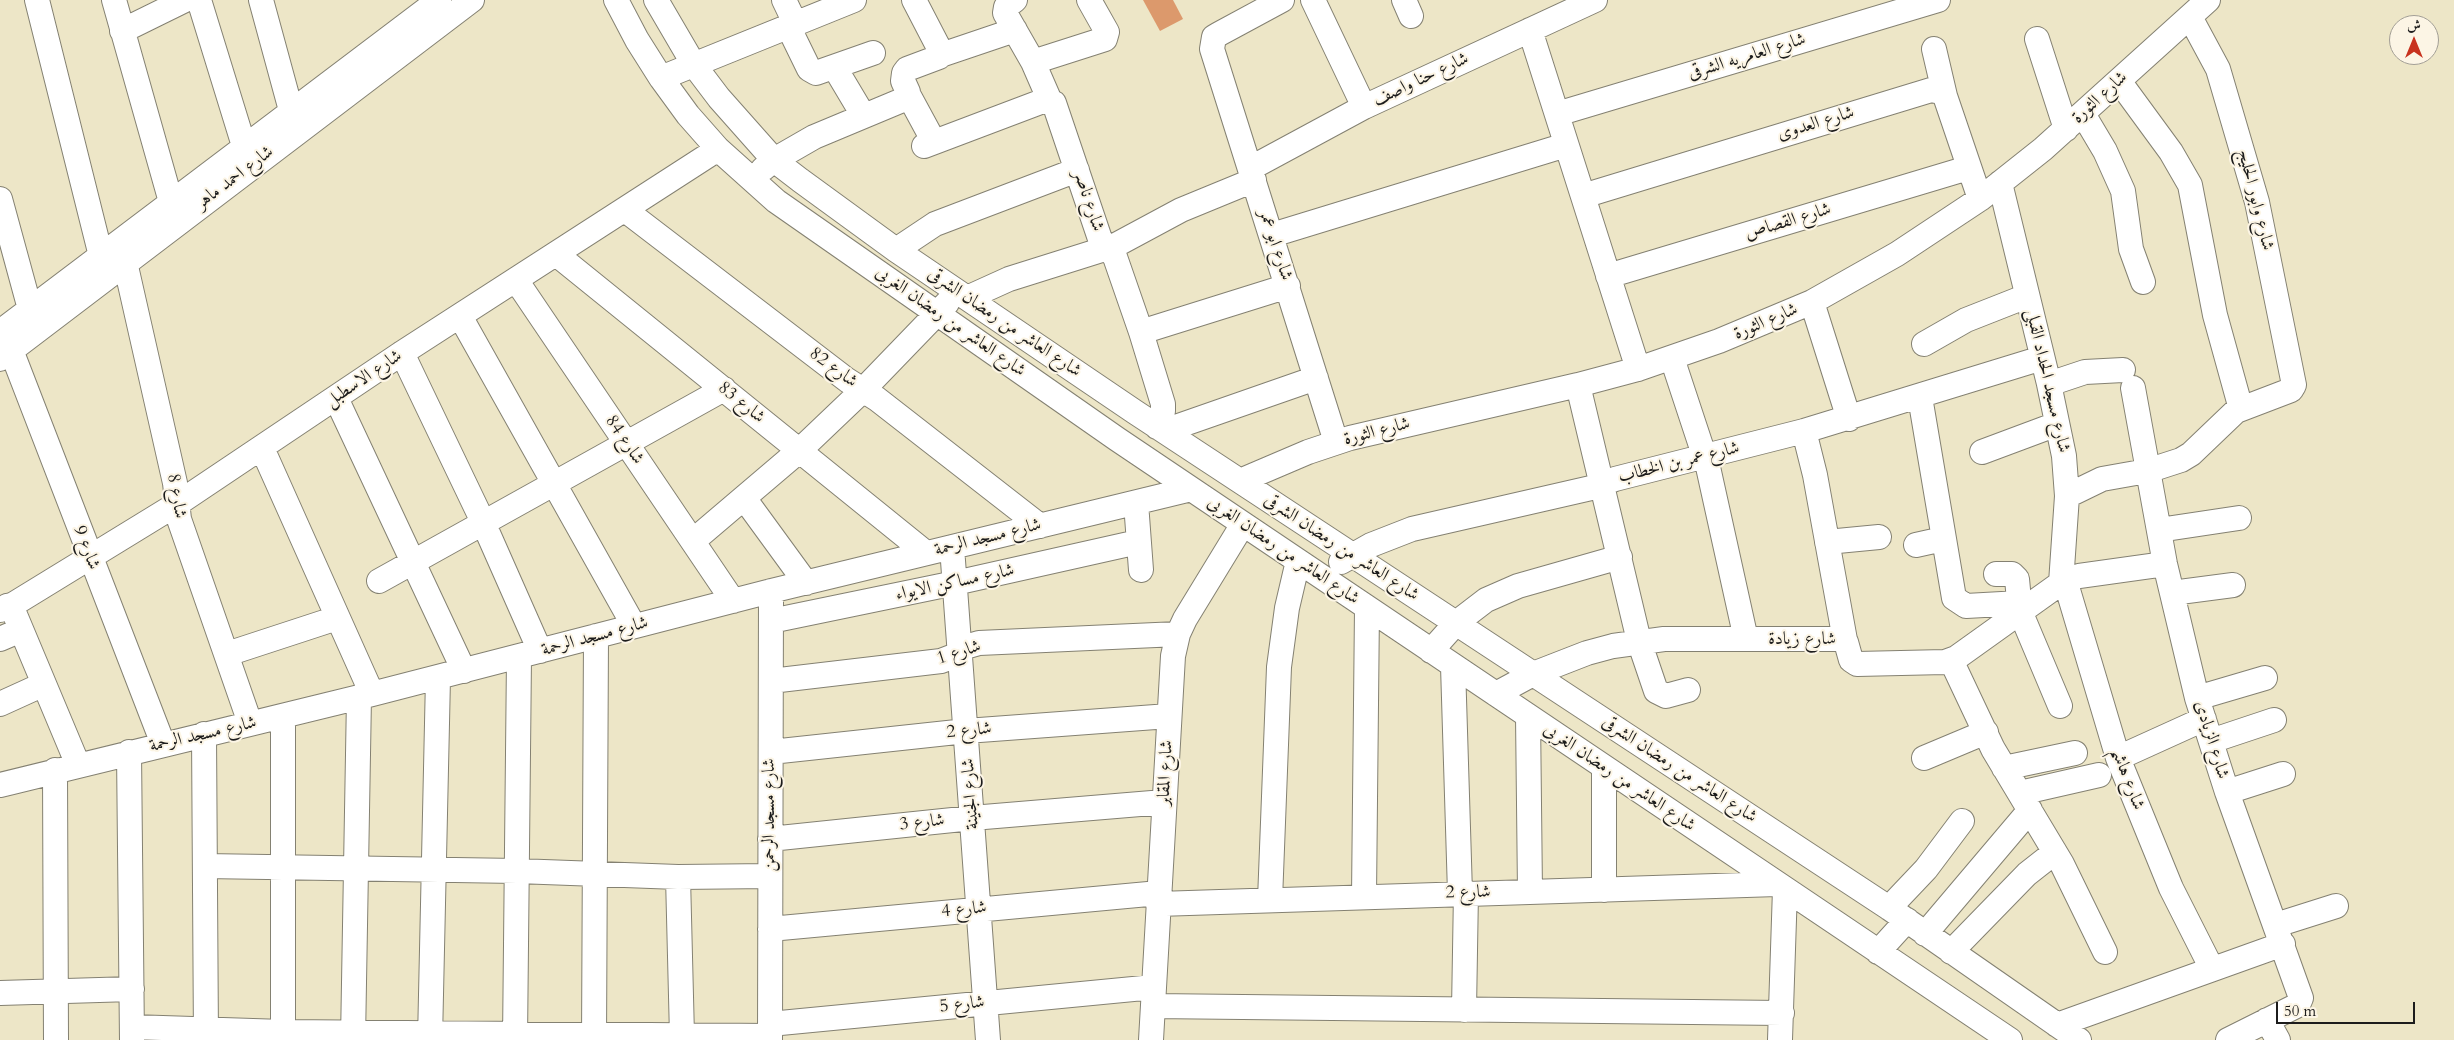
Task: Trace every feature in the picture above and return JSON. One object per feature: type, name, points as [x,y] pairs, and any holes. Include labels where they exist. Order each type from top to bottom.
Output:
[{"type":"street","points":[[37,0],[103,266]]},
{"type":"street","points":[[114,0],[171,202]]},
{"type":"street","points":[[122,31],[185,0]]},
{"type":"street","points":[[199,0],[244,146]]},
{"type":"street","points":[[261,0],[294,121]]},
{"type":"street","name":"شارع احمد ماهر","points":[[4,347],[30,309],[103,266],[125,262],[439,0]]},
{"type":"street","name":"شارع احمد ماهر","points":[[4,347],[103,266],[171,202],[244,146],[294,121],[472,0]]},
{"type":"street","name":"شارع العاشر من رمضان الغربى","points":[[616,0],[637,40],[661,78],[688,115],[718,149],[750,180],[776,201],[1117,439],[2010,1040]]},
{"type":"street","name":"شارع العاشر من رمضان الشرقى","points":[[656,0],[694,65],[719,98],[774,160],[896,250],[1161,429],[1907,920],[2067,1035]]},
{"type":"street","points":[[784,0],[791,24],[812,72],[820,73],[873,53]]},
{"type":"street","points":[[661,78],[854,0]]},
{"type":"street","points":[[914,0],[941,49],[941,55]]},
{"type":"street","name":"شارع ناصر","points":[[1015,0],[1004,11],[1033,62],[1050,101],[1058,108],[1100,239],[1115,257],[1163,404],[1161,429]]},
{"type":"street","points":[[1033,62],[1105,39],[1107,32],[1089,0]]},
{"type":"street","name":"شارع ابو عمر","points":[[1282,0],[1214,37],[1212,49],[1336,442]]},
{"type":"street","points":[[1313,0],[1364,106]]},
{"type":"street","name":"شارع حنا واصف","points":[[962,294],[1108,248],[1253,174],[1364,106],[1595,0]]},
{"type":"street","name":"شارع العامريه الشرقى","points":[[1556,114],[1938,0]]},
{"type":"street","name":"شارع الثورة","points":[[1240,481],[1336,442],[1638,369],[1672,358],[1812,302],[1897,254],[1980,199],[2119,81],[2194,8]]},
{"type":"street","name":"شارع وابور الحليج","points":[[2194,8],[2218,69],[2257,202],[2294,383],[2291,390],[2242,409]]},
{"type":"street","points":[[1015,30],[941,55],[904,72],[903,81],[929,144],[1043,101],[1050,101]]},
{"type":"street","points":[[1530,30],[1638,369]]},
{"type":"street","points":[[2037,38],[2074,121],[2105,151],[2123,192],[2130,243],[2143,282]]},
{"type":"street","points":[[1934,49],[1968,168],[1980,199]]},
{"type":"street","points":[[835,68],[863,115]]},
{"type":"street","points":[[2067,496],[2102,479],[2147,471],[2186,457],[2232,414],[2242,409],[2215,315],[2190,185],[2177,160],[2119,81]]},
{"type":"street","name":"شارع العدوى","points":[[1582,196],[1926,91],[1936,91],[1946,96]]},
{"type":"street","points":[[750,180],[774,160],[814,137],[905,99],[908,94]]},
{"type":"street","points":[[1272,235],[1566,145]]},
{"type":"street","name":"شارع الاسطبل","points":[[5,608],[177,504],[402,353],[718,149]]},
{"type":"street","name":"شارع القصاص","points":[[1608,276],[1968,168]]},
{"type":"street","points":[[896,250],[935,224],[1078,170]]},
{"type":"street","name":"شارع مسجد الحداد القبلى","points":[[2000,183],[2049,384],[2066,469],[2067,496],[2063,582]]},
{"type":"street","points":[[0,199],[30,309]]},
{"type":"street","name":"شارع 82","points":[[625,210],[1040,526]]},
{"type":"street","name":"شارع 83","points":[[556,254],[926,554]]},
{"type":"street","name":"شارع 8","points":[[125,262],[175,483],[181,525],[250,723]]},
{"type":"street","name":"شارع 84","points":[[516,280],[733,601]]},
{"type":"street","points":[[1141,332],[1288,286]]},
{"type":"street","points":[[693,541],[800,450],[863,390],[937,314],[962,294]]},
{"type":"street","points":[[1924,344],[1966,320],[2027,296]]},
{"type":"street","points":[[1812,302],[1849,419]]},
{"type":"street","points":[[460,316],[634,626]]},
{"type":"street","name":"شارع 9","points":[[4,347],[163,744]]},
{"type":"street","points":[[402,353],[483,522],[529,654],[517,871],[515,1037]]},
{"type":"street","points":[[1672,358],[1706,456],[1746,639]]},
{"type":"street","name":"شارع عمر بن الخطاب","points":[[1321,576],[1352,555],[1392,536],[1412,529],[1591,488],[1706,456],[1804,432],[2042,358]]},
{"type":"street","name":"شارع الزيادى","points":[[2049,384],[2085,372],[2128,379],[2165,564],[2204,720],[2227,792],[2300,995],[2300,1002],[2272,1030],[2228,1040]]},
{"type":"street","points":[[1161,429],[1316,378]]},
{"type":"street","points":[[1578,385],[1639,642],[1659,694],[1666,696],[1688,690]]},
{"type":"street","points":[[379,581],[724,389]]},
{"type":"street","points":[[1920,396],[1952,593],[1957,602],[1966,606],[2020,607]]},
{"type":"street","points":[[336,398],[464,671]]},
{"type":"street","points":[[1117,439],[1136,412]]},
{"type":"street","points":[[1982,452],[2057,424]]},
{"type":"street","points":[[1804,432],[1816,475],[1845,640]]},
{"type":"street","points":[[262,448],[337,618],[365,696],[356,868],[353,1036]]},
{"type":"street","name":"شارع مسجد الرحمة","points":[[0,785],[55,770],[438,678],[772,591],[1191,489]]},
{"type":"street","points":[[744,498],[806,583]]},
{"type":"street","points":[[1136,503],[1141,570]]},
{"type":"street","name":"شارع المقابر","points":[[1151,1040],[1171,675],[1178,634],[1194,602],[1249,528],[1276,505]]},
{"type":"street","points":[[2159,530],[2239,518]]},
{"type":"street","points":[[1827,542],[1879,537]]},
{"type":"street","points":[[1916,545],[1943,539]]},
{"type":"street","name":"شارع مساكن الايواء","points":[[771,621],[955,583],[1138,542]]},
{"type":"street","name":"شارع الجنينة","points":[[952,547],[980,908],[988,1040]]},
{"type":"street","points":[[1431,651],[1456,623],[1472,609],[1501,592],[1620,556]]},
{"type":"street","points":[[1270,900],[1279,668],[1287,608],[1298,561]]},
{"type":"street","name":"شارع زيادة","points":[[1496,694],[1533,674],[1587,653],[1639,642],[1664,639],[1845,640],[1852,660],[1857,664],[1939,663],[1951,660],[2020,607],[2063,582],[2079,576],[2165,564]]},
{"type":"street","points":[[1996,574],[2016,576],[2020,607],[2060,706]]},
{"type":"street","name":"شارع هاشم","points":[[2063,582],[2118,758],[2171,888],[2212,968]]},
{"type":"street","points":[[2172,593],[2232,585]]},
{"type":"street","name":"شارع مسجد الرحمن","points":[[770,1033],[772,591]]},
{"type":"street","points":[[5,608],[13,610],[78,765]]},
{"type":"street","points":[[1364,896],[1367,608]]},
{"type":"street","points":[[227,654],[337,618]]},
{"type":"street","points":[[0,639],[21,630]]},
{"type":"street","name":"شارع 1","points":[[771,681],[941,661],[972,644],[979,643],[1178,634]]},
{"type":"street","points":[[594,1037],[596,636]]},
{"type":"street","points":[[1951,660],[2004,768],[2055,852],[2106,952]]},
{"type":"street","points":[[1453,666],[1463,893],[1464,1010]]},
{"type":"street","points":[[430,1037],[438,678]]},
{"type":"street","points":[[2118,758],[2204,720],[2265,678]]},
{"type":"street","points":[[0,704],[44,684]]},
{"type":"street","points":[[284,716],[284,1036]]},
{"type":"street","name":"شارع 2","points":[[771,752],[966,731],[1169,716]]},
{"type":"street","points":[[1528,716],[1530,892]]},
{"type":"street","points":[[2204,720],[2274,720]]},
{"type":"street","points":[[1924,758],[1986,732]]},
{"type":"street","points":[[204,734],[206,1035]]},
{"type":"street","points":[[129,752],[132,1034]]},
{"type":"street","points":[[2004,768],[2075,753]]},
{"type":"street","points":[[1604,768],[1604,890]]},
{"type":"street","points":[[55,770],[56,1040]]},
{"type":"street","points":[[2227,792],[2283,774]]},
{"type":"street","points":[[1878,952],[1907,920],[2025,802],[2099,775]]},
{"type":"street","name":"شارع 3","points":[[770,839],[972,818],[1164,802]]},
{"type":"street","points":[[1907,920],[1926,869],[1962,821]]},
{"type":"street","points":[[1951,952],[2027,874],[2055,852]]},
{"type":"street","points":[[205,866],[517,871],[678,876],[770,876]]},
{"type":"street","points":[[678,876],[682,1036]]},
{"type":"street","points":[[1780,1040],[1782,1013],[1781,886]]},
{"type":"street","name":"شارع 2","points":[[1159,899],[1270,900],[1463,893],[1781,886]]},
{"type":"street","name":"شارع 4","points":[[770,929],[980,908],[1159,899]]},
{"type":"street","points":[[2067,1035],[2212,968],[2336,906]]},
{"type":"street","points":[[0,993],[56,993],[132,989]]},
{"type":"street","name":"شارع 5","points":[[132,1034],[594,1037],[770,1033],[986,1003],[1153,996],[1464,1010],[1782,1013]]},
{"type":"building","points":[[1143,0],[1173,0],[1183,19],[1160,31]]}]
